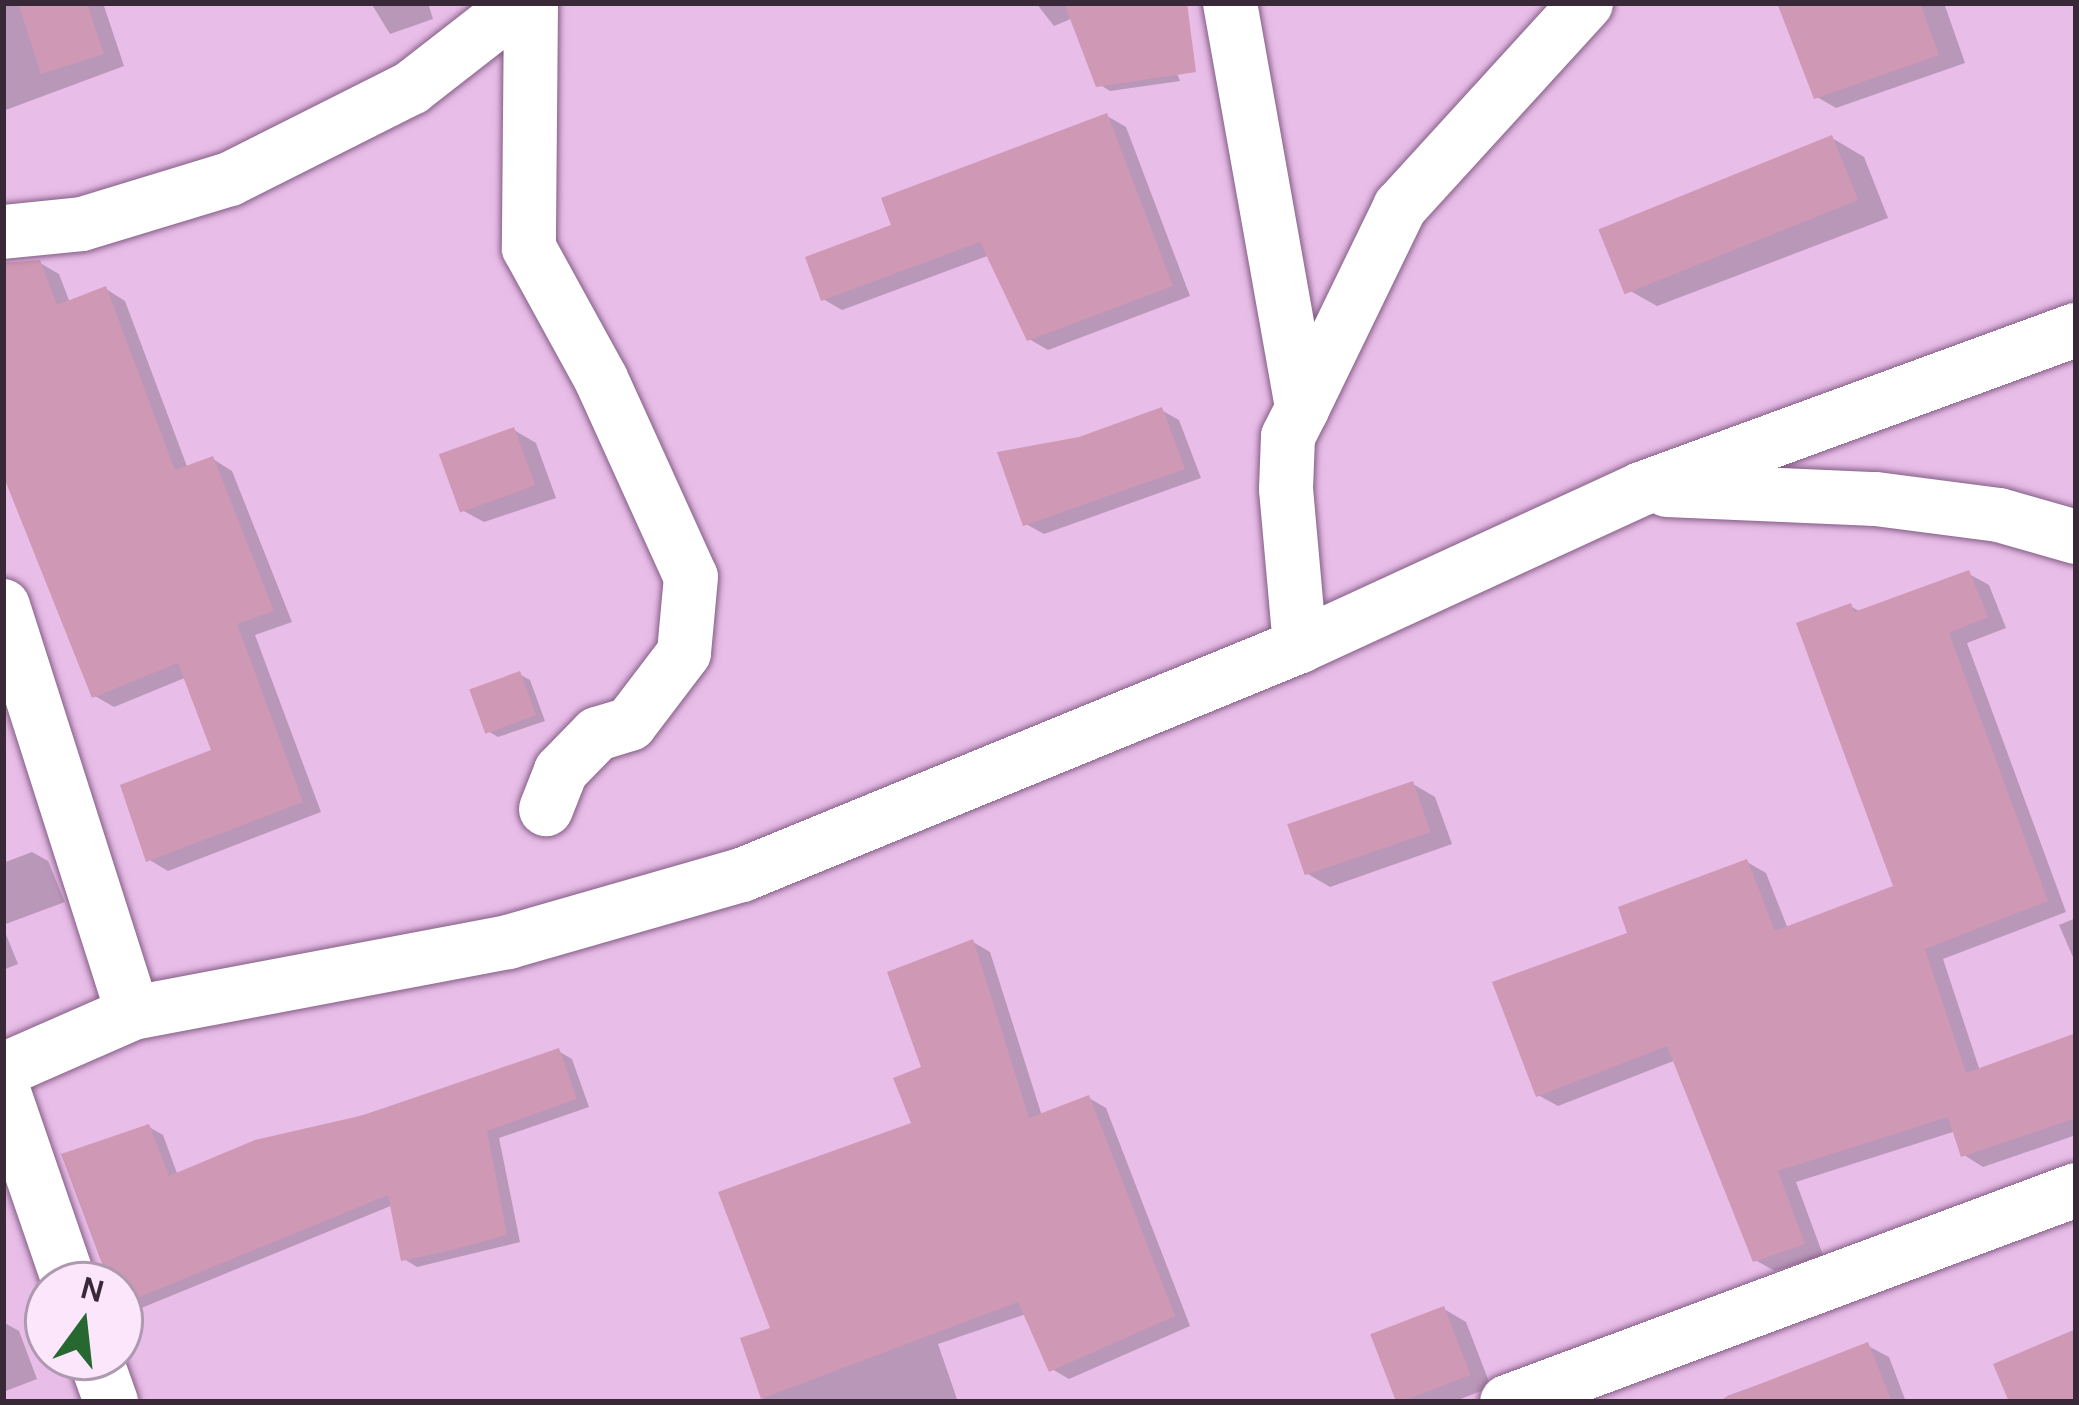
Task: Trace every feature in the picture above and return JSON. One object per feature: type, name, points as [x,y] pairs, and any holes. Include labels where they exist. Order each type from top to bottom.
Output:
[{"type":"street","points":[[3,232],[82,224],[230,179],[412,88],[520,3]]},
{"type":"street","points":[[531,3],[529,248],[601,379],[691,577],[684,653],[630,724],[597,734],[561,771],[546,809]]},
{"type":"street","points":[[1230,3],[1302,409]]},
{"type":"street","points":[[1300,646],[1286,490],[1288,437],[1400,207],[1586,3]]},
{"type":"street","points":[[3,1070],[134,1013],[508,942],[742,875],[1300,646],[1641,489],[2076,330]]},
{"type":"street","points":[[1641,489],[1876,499],[1999,515],[2076,537]]},
{"type":"street","points":[[3,606],[134,1013]]},
{"type":"street","points":[[3,1090],[62,1261]]},
{"type":"street","points":[[1507,1402],[1618,1383],[2076,1190]]},
{"type":"building","points":[[18,3],[87,3],[104,54],[41,74]]},
{"type":"building","points":[[1064,3],[1187,3],[1196,72],[1096,87]]},
{"type":"building","points":[[1777,3],[1920,3],[1939,55],[1814,99]]},
{"type":"building","points":[[1107,113],[1173,286],[1027,341],[980,242],[821,301],[805,257],[891,225],[881,198]]},
{"type":"building","points":[[1832,135],[1858,200],[1625,294],[1598,229]]},
{"type":"building","points":[[40,260],[57,305],[106,286],[175,470],[213,456],[274,611],[237,624],[303,802],[146,862],[120,785],[211,750],[178,663],[92,698],[3,475],[3,263]]},
{"type":"building","points":[[1162,407],[1185,469],[1023,526],[997,452],[1079,437]]},
{"type":"building","points":[[514,427],[535,485],[460,513],[439,454]]},
{"type":"building","points":[[1969,570],[1988,617],[1949,633],[2048,901],[1925,949],[1966,1073],[2076,1033],[2076,1118],[1961,1157],[1948,1117],[1778,1171],[1805,1244],[1753,1262],[1667,1046],[1536,1097],[1492,982],[1627,933],[1618,907],[1747,859],[1775,931],[1893,886],[1796,623],[1851,603],[1854,612]]},
{"type":"building","points":[[520,671],[536,715],[485,734],[469,689]]},
{"type":"building","points":[[1413,781],[1431,832],[1305,875],[1287,824]]},
{"type":"building","points":[[973,939],[1029,1118],[1089,1095],[1175,1316],[1049,1372],[1018,1302],[761,1399],[740,1338],[770,1328],[718,1192],[911,1123],[893,1078],[921,1067],[887,972]]},
{"type":"building","points":[[559,1048],[577,1099],[487,1131],[507,1235],[401,1261],[388,1195],[144,1295],[144,1261],[101,1261],[61,1154],[149,1124],[169,1176],[255,1140],[364,1115]]},
{"type":"building","points":[[1444,1306],[1471,1375],[1396,1402],[1370,1334]]},
{"type":"building","points":[[2076,1329],[2076,1402],[2009,1402],[1993,1364]]},
{"type":"building","points":[[1868,1342],[1892,1402],[1724,1402],[1724,1398]]}]
